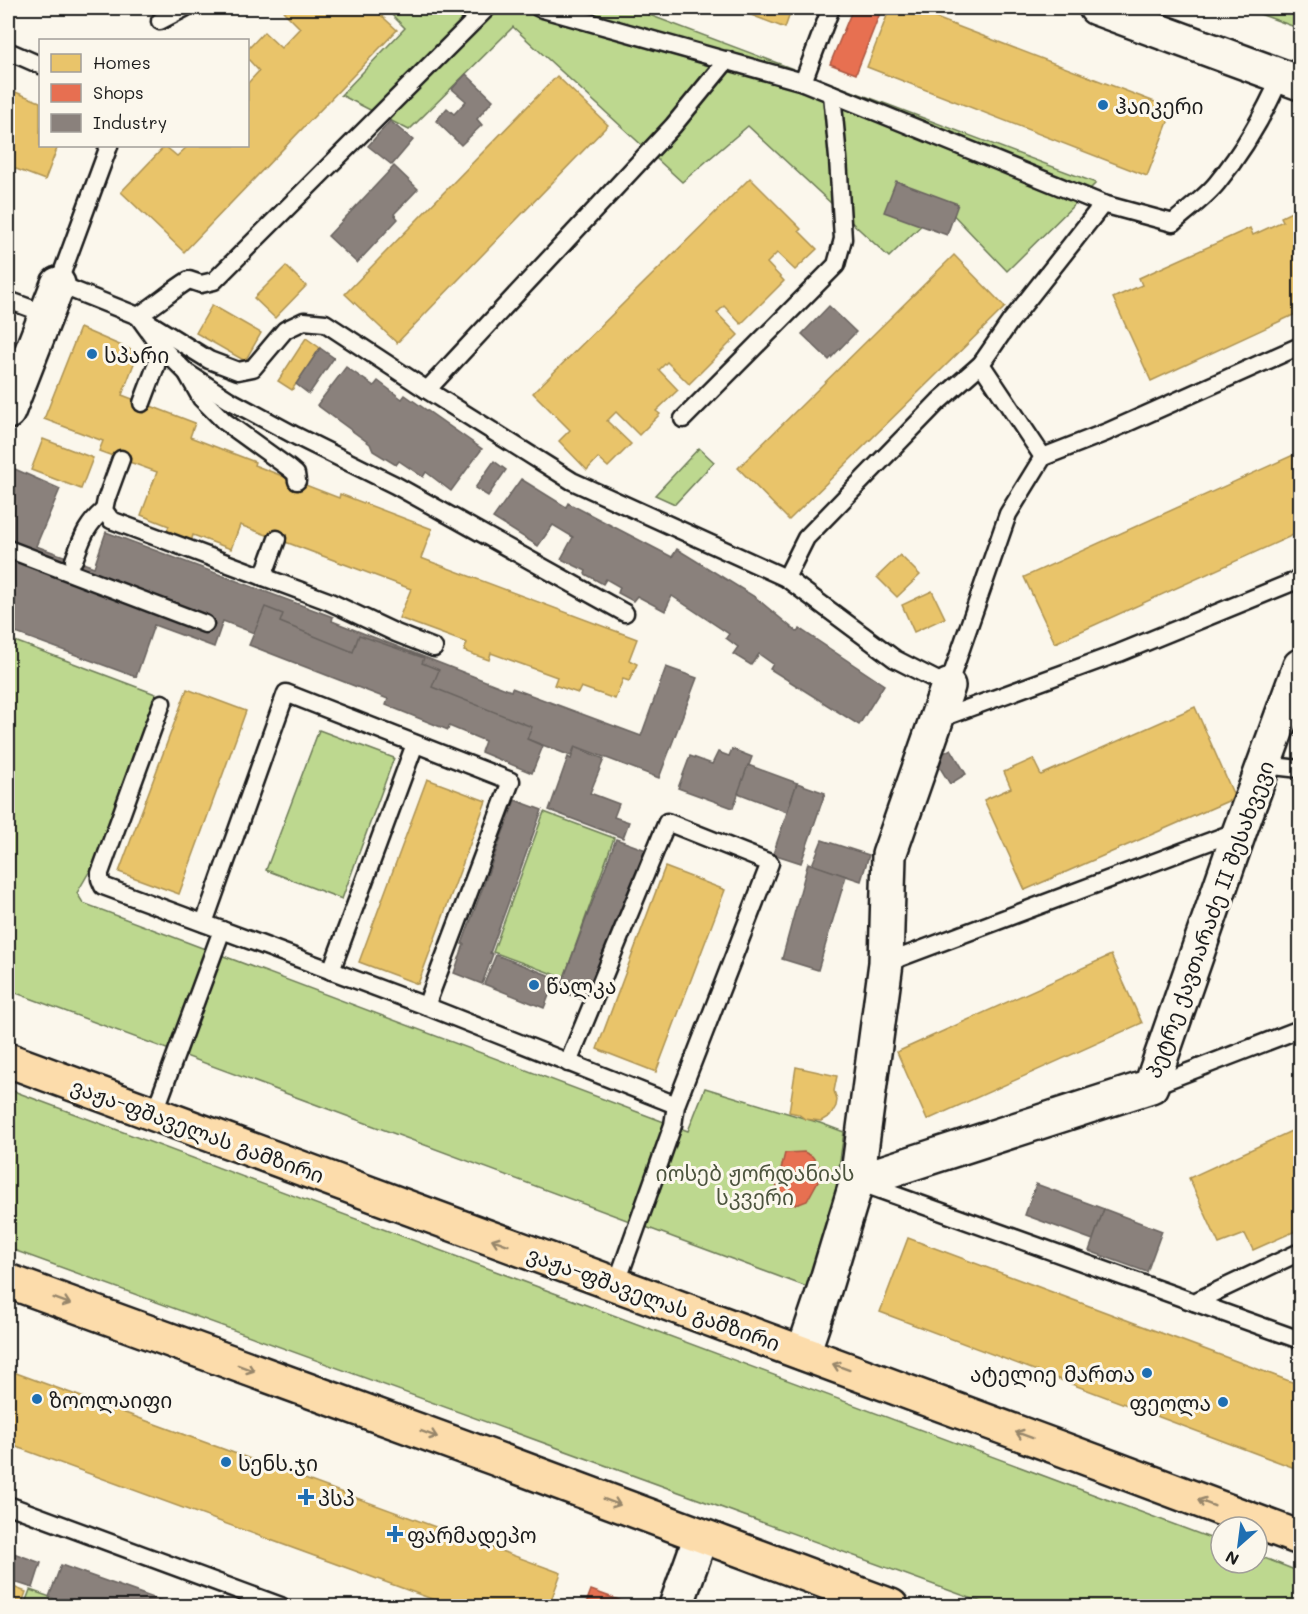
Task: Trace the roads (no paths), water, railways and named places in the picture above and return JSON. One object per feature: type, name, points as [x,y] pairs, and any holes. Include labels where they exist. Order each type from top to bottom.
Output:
[{"type":"main road","name":"ვაჟა-ფშაველას გამზირი","points":[[8,1060],[1300,1538]]},
{"type":"main road","points":[[8,1281],[891,1606]]},
{"type":"street","points":[[1096,8],[1291,80]]},
{"type":"street","points":[[8,412],[58,284]]},
{"type":"street","name":"პეტრე ქავთარაძე II შესახვევი","points":[[857,1181],[1151,1086],[1300,666]]},
{"type":"street","points":[[802,1353],[820,1303],[857,1181],[886,963],[889,855],[948,686]]},
{"type":"street","points":[[676,1606],[701,1536]]},
{"type":"lane","points":[[160,21],[185,8]]},
{"type":"lane","points":[[138,316],[189,280],[201,284],[214,281],[487,8]]},
{"type":"lane","points":[[539,8],[803,82],[1103,204],[1173,223],[1216,184],[1254,131],[1267,108],[1291,80]]},
{"type":"lane","points":[[803,82],[831,8]]},
{"type":"lane","points":[[8,51],[39,65]]},
{"type":"lane","points":[[427,390],[673,126],[727,60]]},
{"type":"lane","points":[[683,419],[836,265],[843,239],[832,94]]},
{"type":"lane","points":[[109,147],[58,284],[138,316],[209,360],[238,370],[253,368],[285,330],[304,321],[325,323],[427,390],[572,480],[786,578],[895,659],[948,686],[1008,514],[1043,457],[1107,432],[1300,346]]},
{"type":"lane","points":[[786,578],[806,538],[939,401],[981,364],[1010,322],[1103,204]]},
{"type":"lane","points":[[8,300],[46,314]]},
{"type":"lane","points":[[138,316],[159,345],[186,372],[229,400],[395,485],[625,613]]},
{"type":"lane","points":[[142,403],[156,366],[159,345]]},
{"type":"lane","points":[[981,364],[1043,457]]},
{"type":"lane","points":[[186,372],[201,398],[224,421],[289,468],[296,474],[297,481]]},
{"type":"lane","points":[[74,560],[86,529],[104,510],[121,459]]},
{"type":"lane","points":[[104,510],[111,520],[328,601],[396,633],[435,648]]},
{"type":"lane","points":[[263,577],[277,539]]},
{"type":"lane","points":[[8,549],[205,624]]},
{"type":"lane","points":[[935,721],[1119,653],[1300,579]]},
{"type":"lane","points":[[204,923],[286,693],[511,782],[426,1006]]},
{"type":"lane","points":[[162,703],[100,873],[103,886],[426,1006],[676,1105]]},
{"type":"lane","points":[[331,971],[415,744]]},
{"type":"lane","points":[[1263,765],[1300,769]]},
{"type":"lane","points":[[568,1063],[667,822],[770,863],[676,1105],[673,1125],[616,1285]]},
{"type":"lane","points":[[886,963],[1240,830]]},
{"type":"lane","points":[[154,1114],[222,930]]},
{"type":"lane","points":[[1151,1086],[1300,1029]]},
{"type":"lane","points":[[857,1181],[1300,1340]]},
{"type":"lane","points":[[1194,1302],[1300,1252]]},
{"type":"lane","points":[[8,1505],[281,1606]]},
{"type":"place","name":"ჰაიკერი","points":[[1103,105]]},
{"type":"place","name":"სპარი","points":[[92,354]]},
{"type":"place","name":"წალკა","points":[[534,985]]},
{"type":"place","name":"ატელიე მართა","points":[[1147,1373]]},
{"type":"place","name":"ზოოლაიფი","points":[[37,1399]]},
{"type":"place","name":"ფეოლა","points":[[1223,1402]]},
{"type":"place","name":"სენს.ჯი","points":[[226,1462]]},
{"type":"place","name":"პსპ","points":[[306,1497]]},
{"type":"place","name":"ფარმადეპო","points":[[395,1534]]},
{"type":"park label","name":"იოსებ ჟორდანიას სკვერი","points":[[755,1184]]}]
